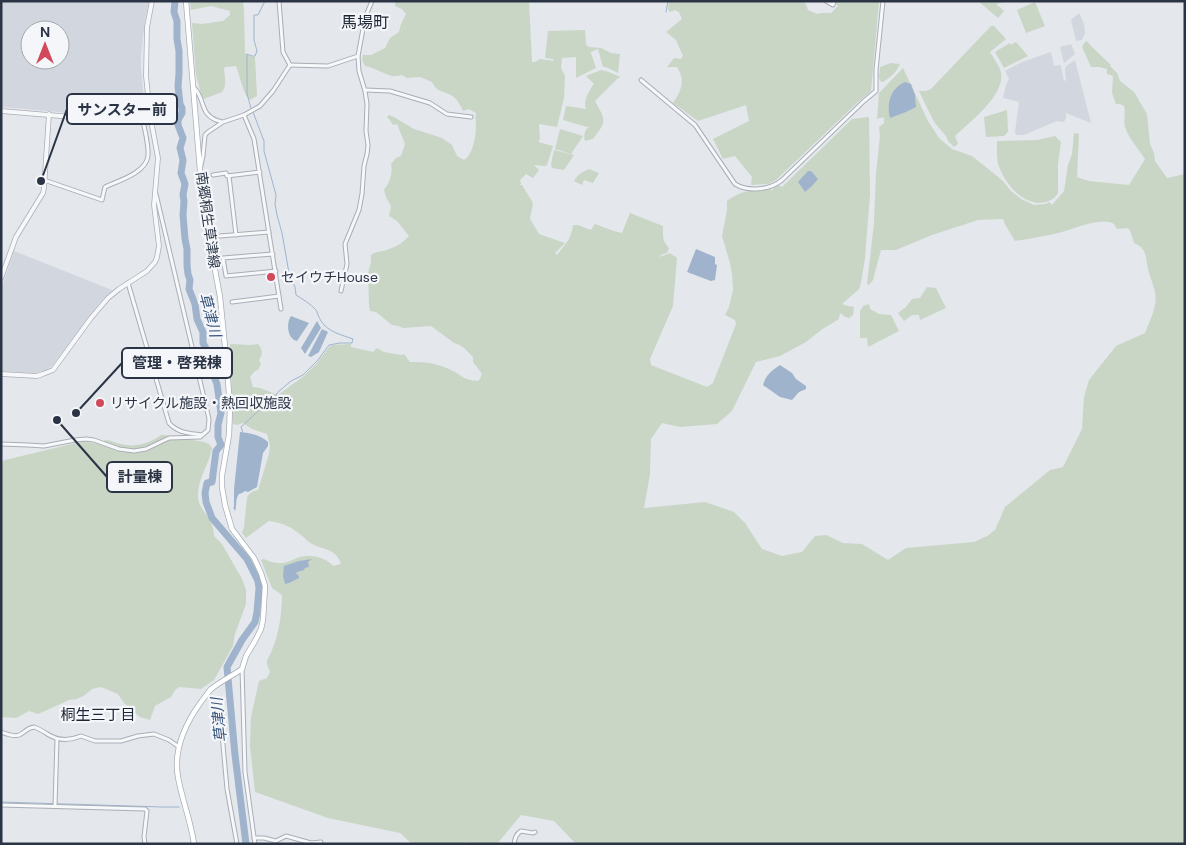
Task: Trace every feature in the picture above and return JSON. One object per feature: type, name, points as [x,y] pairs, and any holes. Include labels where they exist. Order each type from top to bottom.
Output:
[{"type":"main road","name":"南郷桐生草津線","points":[[186,1],[200,170],[209,237],[220,297],[227,366],[230,408],[229,435],[222,475],[222,487],[232,529],[257,565],[265,586],[261,629],[246,656],[242,669]]},
{"type":"main road","points":[[194,844],[189,816],[178,776],[179,747],[184,730],[193,713],[209,691],[242,669]]},
{"type":"street","points":[[1,374],[38,376],[53,370],[99,307],[119,289],[152,267],[157,257],[160,246],[154,205],[158,158],[150,115],[145,60],[147,27],[152,1]]},
{"type":"street","points":[[279,1],[283,52],[290,65]]},
{"type":"street","points":[[341,291],[347,264],[345,244],[359,210],[368,145],[366,130],[368,104],[359,71],[358,56],[365,18],[372,1]]},
{"type":"street","points":[[826,1],[833,4],[834,1]]},
{"type":"street","points":[[641,80],[695,125],[735,184],[739,187],[767,188],[782,180],[864,100],[876,91],[883,1]]},
{"type":"street","points":[[290,65],[328,66],[358,56]]},
{"type":"street","points":[[200,170],[205,135],[222,122],[244,115],[260,106],[273,91],[290,65]]},
{"type":"street","points":[[193,87],[197,90],[206,113],[222,122]]},
{"type":"street","points":[[365,90],[390,91],[430,103],[447,114],[471,116]]},
{"type":"street","points":[[1,110],[132,122],[143,121],[150,115]]},
{"type":"street","points":[[1,278],[16,236],[43,193],[49,114]]},
{"type":"street","points":[[244,115],[254,139],[281,309]]},
{"type":"street","points":[[44,180],[102,200],[105,187],[136,173],[146,162],[148,154],[143,121]]},
{"type":"street","points":[[213,175],[226,173],[229,176],[260,172]]},
{"type":"street","points":[[229,176],[236,235]]},
{"type":"street","points":[[1,444],[44,446],[86,439],[119,449],[134,450],[146,449],[168,438],[196,438],[208,430],[209,419],[155,191]]},
{"type":"street","points":[[220,236],[269,232]]},
{"type":"street","points":[[273,254],[223,258],[226,276],[276,271]]},
{"type":"street","points":[[128,283],[168,423],[174,429],[181,432],[202,435]]},
{"type":"street","points":[[232,302],[279,296]]},
{"type":"street","points":[[242,669],[245,772],[255,844]]},
{"type":"street","points":[[221,723],[227,789],[237,844]]},
{"type":"street","points":[[1,732],[17,736],[27,729],[34,727],[57,739],[74,739],[81,736],[95,741],[122,741],[154,734],[169,740],[179,747]]},
{"type":"street","points":[[55,806],[57,739]]},
{"type":"street","points":[[1,805],[145,809],[148,811],[144,837],[145,844]]},
{"type":"street","points":[[514,844],[518,832],[535,832]]},
{"type":"street","points":[[254,838],[276,841],[286,836],[311,843],[321,842]]},
{"type":"shaded area","points":[[1,1],[149,1],[141,54],[145,112],[143,117],[138,119],[1,107]]},
{"type":"shaded area","points":[[1079,13],[1084,24],[1085,33],[1082,40],[1076,41],[1071,20]]},
{"type":"shaded area","points":[[1071,44],[1075,54],[1064,63],[1060,47]]},
{"type":"shaded area","points":[[1051,52],[1054,66],[1061,65],[1064,81],[1066,80],[1066,66],[1075,60],[1091,123],[1066,113],[1064,122],[1057,121],[1024,135],[1016,135],[1019,102],[1003,98],[1009,79],[1005,71],[1022,62]]},
{"type":"shaded area","points":[[14,251],[112,290],[100,302],[52,366],[45,371],[34,373],[1,371],[1,286]]},
{"type":"green space","points":[[190,1],[243,1],[245,53],[255,57],[257,96],[250,100],[247,97],[236,66],[225,67],[224,69],[224,90],[204,99],[196,75],[192,23],[202,24],[223,21],[230,15],[230,11],[211,6],[191,10]]},
{"type":"green space","points":[[395,1],[529,1],[532,62],[540,59],[554,61],[553,59],[545,58],[548,31],[585,30],[586,45],[620,54],[618,73],[603,67],[598,49],[591,52],[590,50],[596,68],[576,78],[576,57],[562,58],[561,68],[565,76],[564,98],[557,127],[539,124],[540,139],[538,142],[553,146],[547,165],[534,165],[539,170],[533,178],[526,174],[520,180],[520,185],[522,185],[533,203],[530,219],[539,234],[565,243],[555,253],[557,255],[569,238],[573,225],[591,230],[595,224],[622,233],[630,213],[663,226],[664,241],[669,248],[667,253],[660,257],[670,253],[677,258],[673,306],[650,359],[651,365],[707,387],[713,383],[736,324],[735,320],[725,315],[733,290],[730,263],[722,236],[727,201],[741,193],[754,190],[771,189],[771,191],[778,185],[782,187],[852,119],[869,117],[870,194],[865,258],[859,289],[842,304],[854,307],[853,315],[849,318],[840,313],[839,319],[806,342],[780,356],[756,362],[732,411],[717,424],[680,427],[662,423],[651,439],[650,474],[644,508],[705,502],[734,512],[745,523],[762,549],[782,556],[802,552],[815,536],[826,535],[843,543],[862,544],[888,560],[906,548],[974,542],[995,530],[1005,507],[1050,470],[1063,467],[1082,429],[1084,397],[1089,380],[1116,346],[1145,333],[1151,318],[1156,297],[1144,251],[1134,243],[1130,230],[1127,228],[1117,229],[1114,224],[1108,222],[1086,224],[1058,233],[1015,241],[1003,219],[978,220],[932,235],[896,250],[881,250],[873,280],[869,285],[867,284],[874,223],[879,127],[884,123],[884,117],[877,119],[879,93],[903,68],[928,121],[939,138],[952,149],[972,156],[1002,180],[1021,199],[1034,205],[1049,202],[1052,205],[1064,191],[1068,165],[1072,154],[1074,133],[1079,134],[1077,177],[1089,181],[1129,185],[1145,159],[1126,131],[1124,106],[1116,104],[1112,93],[1113,76],[1107,74],[1107,69],[1091,67],[1082,47],[1084,43],[1087,41],[1111,65],[1120,81],[1134,92],[1147,114],[1150,144],[1155,161],[1167,178],[1185,174],[1185,844],[576,844],[554,821],[521,815],[497,844],[469,844],[465,842],[462,844],[412,844],[400,833],[328,818],[255,792],[250,746],[251,717],[259,681],[267,678],[270,672],[267,661],[277,637],[282,602],[282,595],[272,588],[261,560],[283,563],[311,556],[321,558],[333,566],[341,564],[334,553],[312,544],[293,529],[282,524],[269,521],[246,538],[242,533],[247,498],[251,492],[258,490],[270,446],[267,434],[252,429],[243,423],[233,424],[230,344],[258,344],[262,352],[259,360],[261,364],[258,370],[250,377],[253,387],[278,395],[304,376],[329,347],[333,345],[351,344],[351,347],[373,352],[377,348],[384,352],[404,354],[410,362],[427,363],[447,368],[470,380],[478,381],[482,374],[473,362],[473,357],[464,348],[431,326],[403,328],[392,325],[376,312],[370,311],[368,273],[371,255],[394,247],[409,236],[397,221],[389,216],[391,206],[384,190],[391,177],[391,164],[396,158],[401,156],[405,144],[397,124],[393,125],[387,117],[389,115],[414,129],[442,138],[452,145],[457,156],[464,160],[472,150],[476,129],[476,113],[469,109],[463,111],[453,96],[437,89],[432,82],[420,77],[392,76],[365,66],[362,60],[363,55],[371,55],[385,48],[390,38],[399,32],[406,14],[402,9],[395,6]]},
{"type":"green space","points":[[669,1],[802,1],[806,4],[808,10],[817,14],[831,13],[838,6],[833,1],[879,1],[871,91],[776,180],[768,184],[751,185],[752,177],[735,156],[723,159],[713,139],[749,121],[746,105],[698,121],[673,103],[680,90],[682,81],[677,67],[667,67],[674,58],[681,59],[683,56],[676,40],[666,32],[682,19],[679,12],[675,10],[670,12],[668,9]]},
{"type":"green space","points":[[978,1],[1008,1],[996,4],[1004,11],[998,18]]},
{"type":"green space","points":[[1035,2],[1045,26],[1026,33],[1017,10]]},
{"type":"green space","points":[[991,26],[994,26],[1006,39],[990,52],[1000,70],[1001,81],[992,99],[955,136],[958,144],[954,147],[934,122],[919,91],[931,89]]},
{"type":"green space","points":[[1016,42],[1028,56],[1004,68],[995,52],[1010,43],[1011,45]]},
{"type":"green space","points":[[891,63],[900,64],[891,76],[881,82],[879,78],[880,67]]},
{"type":"green space","points":[[601,70],[620,78],[595,101],[603,117],[603,124],[593,139],[585,141],[585,132],[590,126],[587,127],[563,120],[566,106],[586,109],[586,99],[594,83],[586,76]]},
{"type":"green space","points":[[1007,110],[1008,132],[1004,136],[986,137],[984,117]]},
{"type":"green space","points":[[560,129],[583,136],[571,154],[555,149]]},
{"type":"green space","points":[[1055,136],[1061,142],[1058,164],[1058,193],[1053,199],[1046,202],[1032,202],[1019,195],[1008,184],[999,168],[997,141],[1037,140]]},
{"type":"green space","points":[[554,150],[574,155],[564,170],[552,168]]},
{"type":"green space","points":[[589,169],[599,173],[593,183],[584,180],[582,185],[574,181],[580,174]]},
{"type":"green space","points":[[927,287],[936,288],[946,308],[920,320],[919,315],[912,315],[904,321],[898,313],[912,299],[920,298]]},
{"type":"green space","points":[[869,304],[870,309],[879,314],[891,315],[899,331],[868,347],[867,338],[860,338],[860,311],[863,306]]},
{"type":"green space","points":[[161,435],[204,442],[212,448],[199,485],[199,502],[212,524],[214,536],[222,544],[242,579],[246,590],[246,604],[235,634],[233,646],[214,680],[201,689],[179,687],[171,697],[155,706],[150,720],[140,717],[124,703],[118,694],[101,687],[92,689],[77,699],[69,700],[38,714],[29,711],[16,718],[1,717],[1,463],[5,460],[84,441],[97,443],[107,440],[126,445],[137,445]]},
{"type":"water","points":[[905,82],[911,84],[915,95],[916,107],[890,118],[889,102],[893,92]]},
{"type":"water","points":[[808,171],[811,171],[818,179],[805,192],[798,182]]},
{"type":"water","points":[[696,249],[715,257],[715,264],[717,265],[715,280],[711,281],[687,272]]},
{"type":"water","points":[[291,316],[309,323],[297,341],[291,337],[288,330]]},
{"type":"water","points":[[317,321],[321,328],[305,354],[301,348]]},
{"type":"water","points":[[322,329],[328,332],[319,352],[311,357],[308,356]]},
{"type":"water","points":[[780,365],[806,386],[806,389],[799,392],[792,400],[780,397],[763,385],[769,374]]},
{"type":"water","points":[[240,432],[262,438],[268,442],[268,446],[263,453],[257,487],[239,494],[235,511],[233,507],[234,489]]},
{"type":"water","points":[[312,559],[308,562],[309,567],[296,573],[299,578],[285,584],[283,576],[284,566]]},
{"type":"waterway","name":"草津川","points":[[175,1],[174,12],[177,21],[179,51],[178,86],[182,108],[178,125],[183,138],[180,148],[183,160],[181,173],[185,184],[183,215],[190,280],[189,289],[195,304],[197,319],[203,332],[203,343],[209,354],[212,372],[217,384],[221,413],[218,425],[218,437],[221,445],[216,451],[212,482],[207,483],[206,502],[212,518],[247,559],[258,581],[259,588],[255,622],[242,640],[227,667],[246,844]]},
{"type":"waterway","points":[[251,108],[247,94],[247,54],[255,56],[257,51],[254,40],[254,15],[258,15],[265,1]]},
{"type":"waterway","points":[[666,12],[668,1]]},
{"type":"waterway","points":[[243,433],[241,427],[291,381],[303,375],[318,360],[329,345],[352,343],[353,339],[327,328],[316,310],[296,295],[289,273],[275,204],[276,195],[264,151],[264,141],[253,112]]},
{"type":"waterway","points":[[1,802],[179,807]]},
{"type":"place","name":"サンスター前","points":[[41,181]]},
{"type":"place","name":"セイウチHouse","points":[[271,277]]},
{"type":"place","name":"リサイクル施設・熱回収施設","points":[[100,403]]},
{"type":"place","name":"管理・啓発棟","points":[[76,413]]},
{"type":"place","name":"計量棟","points":[[57,420]]},
{"type":"district","name":"馬場町","points":[[365,22]]},
{"type":"district","name":"桐生三丁目","points":[[98,715]]}]
